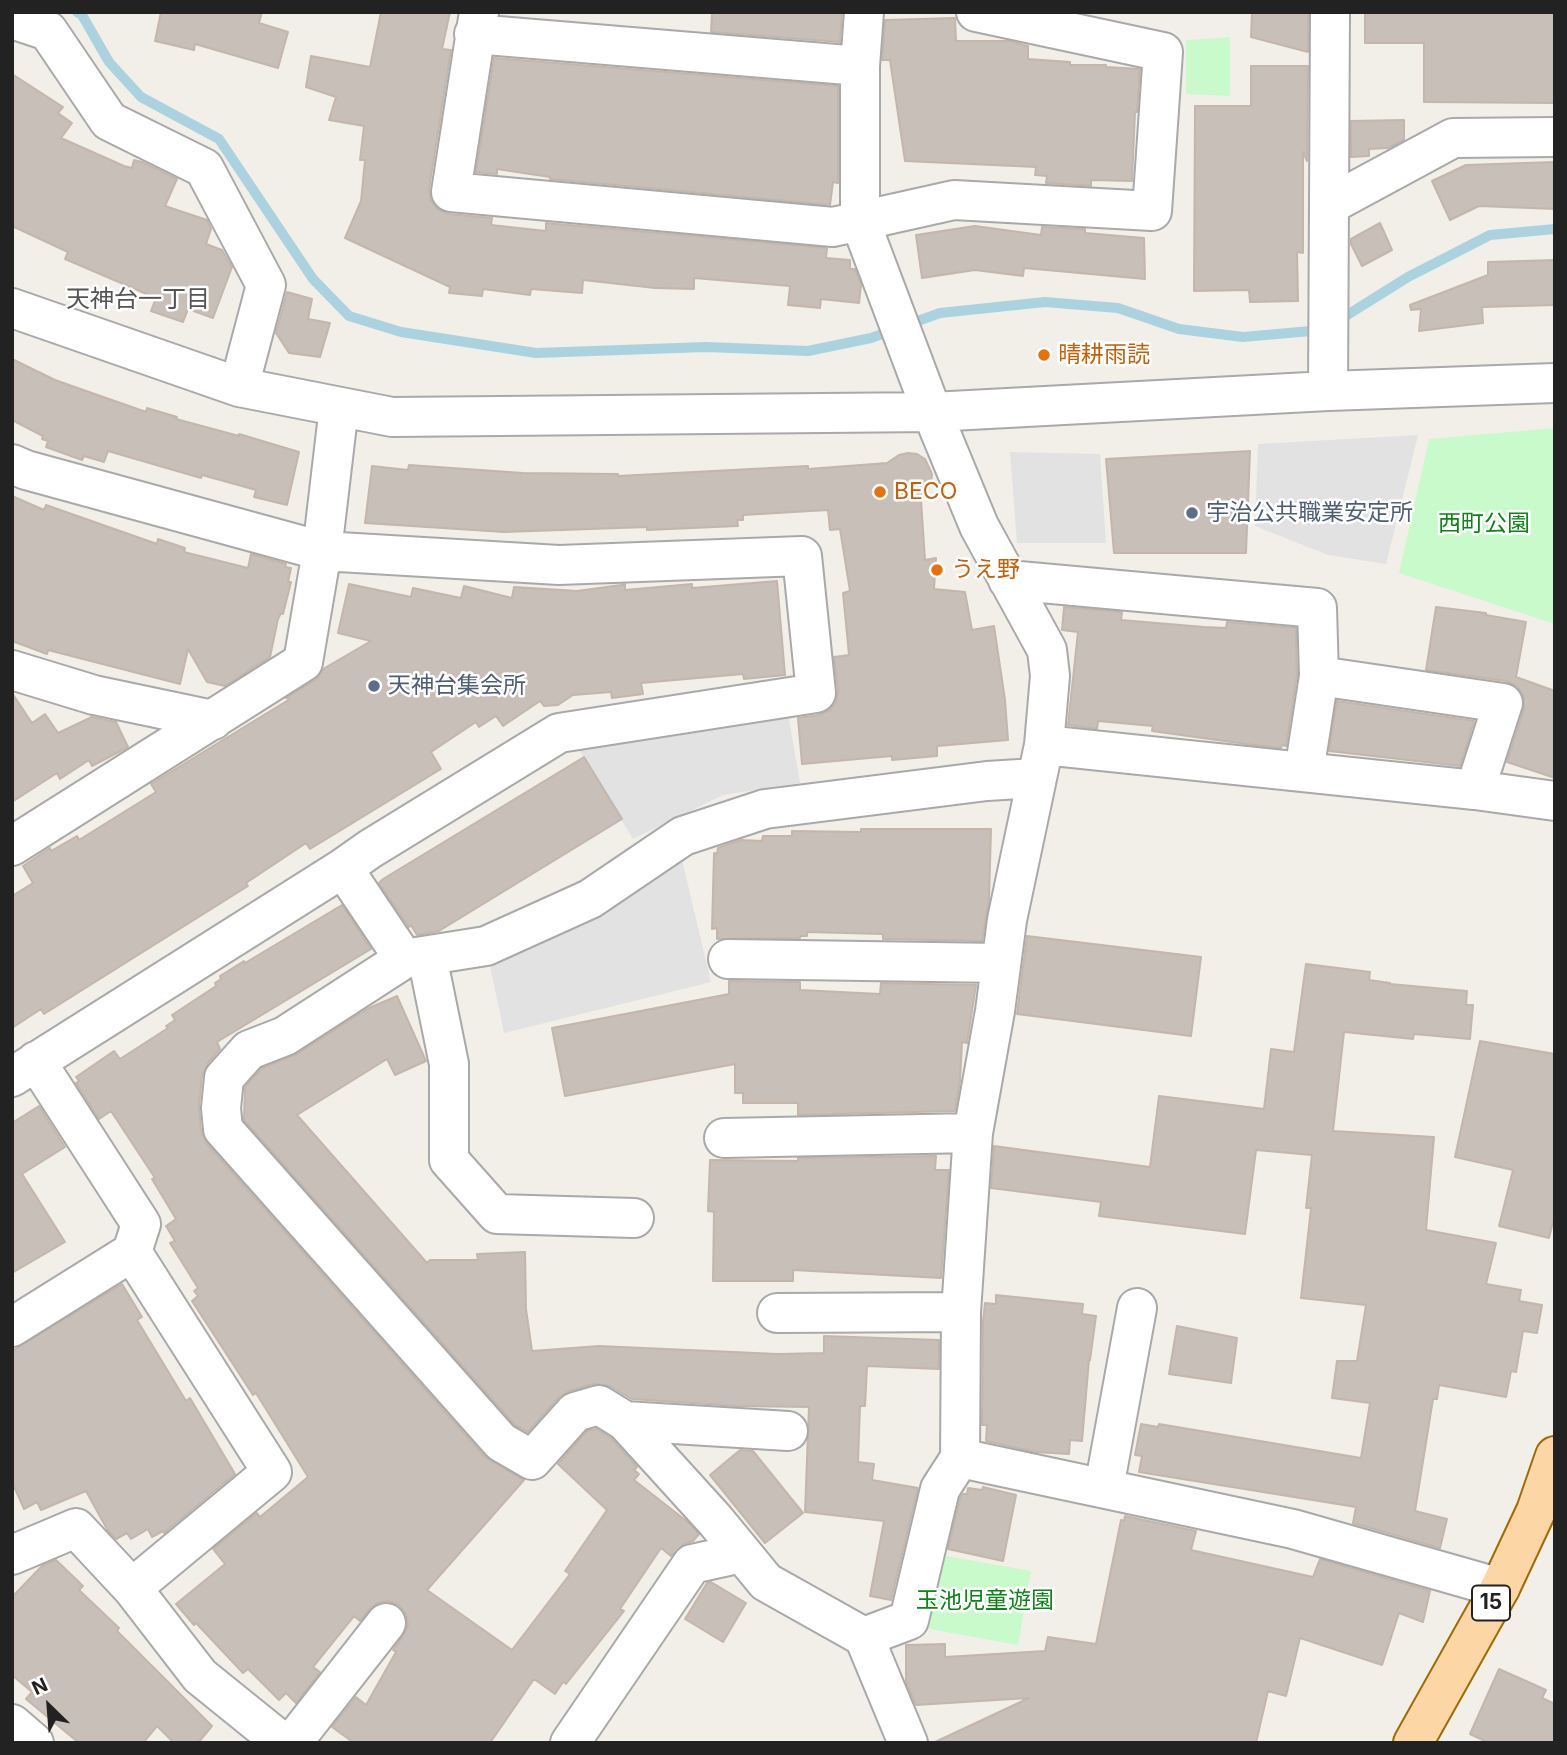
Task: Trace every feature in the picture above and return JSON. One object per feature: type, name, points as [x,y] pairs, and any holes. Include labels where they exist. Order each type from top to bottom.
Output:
[{"type":"main road","name":"15","points":[[1413,1743],[1500,1588],[1536,1511],[1555,1456]]},
{"type":"street","points":[[864,12],[860,66],[860,221],[932,412],[979,526],[1047,650],[1050,677],[1040,761],[1007,919],[973,1133],[961,1311],[960,1458],[940,1489],[909,1620],[864,1636]]},
{"type":"street","points":[[860,66],[477,23],[451,192],[833,227],[954,200],[1152,211],[1163,52],[976,12]]},
{"type":"street","points":[[1328,391],[1330,12]]},
{"type":"street","points":[[12,19],[48,31],[109,121],[204,167],[266,285],[239,387]]},
{"type":"street","points":[[1329,205],[1453,138],[1555,137]]},
{"type":"street","points":[[12,308],[239,387],[392,417],[932,412],[1328,391],[1555,383]]},
{"type":"street","points":[[12,846],[303,662],[322,551],[339,407]]},
{"type":"street","points":[[12,464],[322,551],[559,565],[802,556],[816,693],[559,733],[370,849],[24,1069],[141,1224],[132,1252],[12,1327]]},
{"type":"street","points":[[1008,580],[1317,608],[1319,676],[1304,772]]},
{"type":"street","points":[[12,670],[94,695],[213,720]]},
{"type":"street","points":[[1319,676],[1503,703],[1475,790]]},
{"type":"street","points":[[908,1743],[864,1636],[766,1582],[625,1421],[599,1405],[575,1412],[532,1460],[501,1442],[223,1129],[221,1108],[224,1078],[249,1050],[285,1036],[416,957],[486,946],[590,899],[682,836],[765,809],[987,781],[1040,761],[1304,772],[1555,801]]},
{"type":"street","points":[[343,868],[416,957],[449,1064],[449,1160],[497,1214],[634,1218]]},
{"type":"street","points":[[728,959],[1001,963]]},
{"type":"street","points":[[724,1139],[973,1133]]},
{"type":"street","points":[[132,1252],[272,1472],[132,1588]]},
{"type":"street","points":[[1104,1488],[1137,1308]]},
{"type":"street","points":[[777,1313],[961,1311]]},
{"type":"street","points":[[625,1421],[789,1431]]},
{"type":"street","points":[[960,1458],[1293,1529],[1500,1588]]},
{"type":"street","points":[[12,1555],[76,1528],[132,1588],[200,1676],[283,1743]]},
{"type":"street","points":[[570,1743],[692,1564],[742,1553]]},
{"type":"street","points":[[292,1743],[386,1623]]},
{"type":"street","points":[[12,1724],[34,1743]]},
{"type":"green space","points":[[1230,37],[1230,96],[1186,94],[1186,40]]},
{"type":"green space","name":"西町公園","points":[[1555,428],[1555,624],[1399,573],[1429,439]]},
{"type":"green space","name":"玉池児童遊園","points":[[941,1555],[1031,1571],[1018,1645],[924,1628]]},
{"type":"shaded area","points":[[1418,435],[1386,564],[1328,555],[1255,526],[1258,444]]},
{"type":"shaded area","points":[[1010,452],[1100,454],[1106,543],[1017,543]]},
{"type":"shaded area","points":[[788,713],[800,783],[723,795],[633,839],[576,745]]},
{"type":"shaded area","points":[[683,836],[683,864],[711,982],[504,1033],[486,946]]},
{"type":"building","points":[[161,12],[262,12],[259,23],[288,32],[278,68],[195,44],[194,50],[155,41]]},
{"type":"building","points":[[381,12],[450,12],[442,49],[451,50],[429,189],[431,201],[439,210],[449,214],[492,218],[491,225],[546,231],[546,223],[827,248],[826,258],[850,260],[850,269],[855,269],[861,285],[859,303],[821,299],[820,308],[788,305],[790,286],[694,278],[694,289],[655,288],[583,280],[582,293],[531,289],[530,295],[483,289],[482,296],[449,293],[450,287],[345,238],[361,201],[365,160],[360,160],[364,126],[329,120],[336,97],[306,87],[311,56],[370,67]]},
{"type":"building","points":[[712,12],[842,12],[840,42],[711,32]]},
{"type":"building","points":[[1252,12],[1308,12],[1308,52],[1251,37]]},
{"type":"building","points":[[1365,12],[1555,12],[1555,103],[1424,102],[1424,43],[1365,43]]},
{"type":"building","points":[[955,18],[956,41],[1009,41],[1028,46],[1028,59],[1070,62],[1070,65],[1140,69],[1132,181],[1091,180],[1091,186],[1046,183],[1047,176],[1035,175],[1036,167],[905,161],[890,60],[882,60],[885,20]]},
{"type":"building","points":[[494,58],[838,86],[838,183],[833,182],[830,205],[550,179],[497,169],[497,174],[476,172]]},
{"type":"building","points":[[1251,66],[1308,66],[1307,161],[1303,152],[1303,253],[1297,252],[1298,301],[1250,302],[1249,290],[1194,291],[1195,106],[1251,106]]},
{"type":"building","points":[[12,74],[63,107],[58,113],[72,123],[61,138],[124,166],[132,168],[134,160],[177,179],[165,206],[207,220],[211,229],[206,244],[222,250],[232,267],[213,318],[188,309],[183,322],[151,311],[156,298],[65,259],[68,252],[12,226]]},
{"type":"building","points":[[1404,120],[1404,140],[1388,148],[1369,149],[1369,156],[1351,157],[1351,121]]},
{"type":"building","points":[[1555,162],[1555,209],[1479,206],[1450,220],[1432,181],[1466,165]]},
{"type":"building","points":[[1380,223],[1392,250],[1362,266],[1351,239]]},
{"type":"building","points":[[975,226],[1041,235],[1042,227],[1085,229],[1085,233],[1144,238],[1145,279],[1024,268],[1023,276],[975,270],[922,278],[916,235]]},
{"type":"building","points":[[1555,260],[1555,305],[1482,307],[1483,323],[1419,331],[1421,309],[1411,310],[1410,305],[1488,275],[1488,262]]},
{"type":"building","points":[[287,292],[312,299],[308,319],[330,323],[320,357],[289,353],[276,333]]},
{"type":"building","points":[[12,359],[55,380],[146,412],[147,408],[177,417],[176,419],[299,452],[287,505],[254,497],[256,490],[202,475],[201,478],[108,451],[104,462],[84,456],[82,460],[46,447],[48,441],[42,439],[43,436],[12,420]]},
{"type":"building","points":[[1250,451],[1246,553],[1114,553],[1106,459]]},
{"type":"building","points":[[908,453],[925,459],[932,474],[931,484],[921,500],[925,560],[936,558],[934,589],[965,592],[972,630],[994,626],[1005,700],[1008,740],[937,746],[937,756],[892,760],[892,756],[802,764],[798,718],[819,715],[830,710],[836,702],[838,691],[834,657],[849,655],[843,593],[850,591],[840,529],[830,530],[828,510],[743,515],[743,520],[737,520],[738,526],[647,530],[647,527],[504,532],[365,523],[372,466],[408,470],[409,465],[618,476],[808,466],[808,469],[887,463]]},
{"type":"building","points":[[12,496],[44,510],[46,505],[157,544],[158,539],[185,548],[184,552],[248,568],[251,554],[286,564],[285,567],[291,568],[288,582],[291,582],[283,614],[281,613],[278,619],[270,657],[225,686],[207,682],[188,649],[180,684],[48,650],[47,654],[12,641]]},
{"type":"building","points":[[777,581],[785,675],[744,679],[743,674],[641,683],[643,694],[612,698],[611,692],[573,695],[558,705],[544,706],[540,701],[503,726],[496,716],[479,727],[476,722],[431,752],[441,769],[310,849],[306,843],[246,883],[248,886],[44,1014],[41,1009],[12,1028],[12,896],[33,883],[23,866],[50,848],[51,851],[77,836],[79,840],[156,792],[151,784],[290,699],[286,698],[315,680],[323,669],[371,641],[338,633],[349,584],[411,597],[413,588],[461,598],[464,586],[512,598],[514,587],[577,591],[625,584],[625,590]]},
{"type":"building","points":[[1064,607],[1122,612],[1121,620],[1204,627],[1226,628],[1227,622],[1296,628],[1297,675],[1286,746],[1282,745],[1281,748],[1253,745],[1152,731],[1153,726],[1098,721],[1097,729],[1068,725],[1078,632],[1062,630]]},
{"type":"building","points":[[1436,607],[1486,613],[1526,622],[1516,677],[1555,691],[1555,778],[1507,762],[1524,709],[1524,697],[1517,686],[1506,681],[1426,670]]},
{"type":"building","points":[[12,693],[32,723],[45,714],[58,733],[92,717],[116,722],[128,747],[92,766],[89,760],[60,779],[57,773],[12,802]]},
{"type":"building","points":[[1337,701],[1474,721],[1460,766],[1329,751]]},
{"type":"building","points":[[584,757],[622,819],[439,931],[417,935],[379,883]]},
{"type":"building","points":[[861,829],[991,829],[989,900],[982,941],[883,939],[883,934],[807,932],[807,936],[800,938],[717,939],[717,928],[712,929],[714,853],[717,854],[718,848],[741,840],[762,841],[763,836],[792,836],[792,831],[861,832]]},
{"type":"building","points":[[342,905],[371,949],[217,1042],[220,1049],[208,1063],[202,1076],[199,1106],[201,1131],[207,1144],[485,1457],[524,1480],[427,1590],[512,1650],[570,1574],[565,1571],[607,1510],[558,1464],[587,1431],[596,1429],[611,1438],[637,1467],[634,1470],[639,1474],[634,1480],[699,1534],[671,1556],[661,1548],[620,1609],[624,1611],[566,1684],[563,1682],[555,1694],[534,1679],[490,1743],[354,1743],[332,1727],[356,1697],[366,1705],[396,1652],[393,1650],[408,1625],[406,1614],[399,1605],[388,1601],[378,1603],[360,1621],[354,1616],[313,1667],[320,1672],[296,1703],[286,1693],[279,1700],[248,1669],[243,1673],[176,1604],[225,1564],[213,1549],[257,1513],[260,1517],[308,1477],[256,1393],[253,1395],[192,1301],[198,1296],[194,1291],[198,1288],[170,1243],[175,1241],[166,1226],[176,1219],[152,1179],[155,1178],[111,1111],[99,1119],[76,1083],[79,1081],[76,1077],[114,1051],[120,1059],[168,1028],[166,1026],[175,1020],[172,1015],[216,986],[220,976]]},
{"type":"building","points":[[1027,936],[1201,957],[1191,1036],[1017,1014]]},
{"type":"building","points":[[1306,964],[1370,972],[1369,980],[1390,984],[1467,991],[1466,1005],[1473,1005],[1470,1039],[1414,1034],[1413,1039],[1344,1032],[1333,1131],[1434,1137],[1426,1230],[1496,1243],[1486,1284],[1521,1290],[1519,1301],[1542,1305],[1537,1333],[1523,1331],[1516,1372],[1511,1371],[1506,1397],[1439,1385],[1437,1399],[1433,1399],[1415,1511],[1447,1519],[1440,1548],[1353,1523],[1356,1507],[1139,1472],[1142,1456],[1135,1455],[1141,1424],[1158,1427],[1159,1424],[1361,1458],[1370,1403],[1332,1398],[1337,1361],[1357,1361],[1366,1305],[1301,1298],[1311,1208],[1306,1208],[1312,1155],[1256,1150],[1245,1234],[1099,1216],[1101,1202],[991,1188],[994,1146],[1150,1167],[1159,1096],[1264,1109],[1271,1049],[1294,1052]]},
{"type":"building","points":[[729,981],[800,982],[800,990],[880,994],[881,983],[976,985],[967,1043],[962,1042],[955,1111],[798,1115],[798,1103],[743,1103],[743,1093],[735,1093],[735,1064],[565,1096],[552,1028],[729,994]]},
{"type":"building","points":[[397,996],[426,1061],[395,1075],[387,1059],[297,1115],[427,1263],[430,1260],[478,1260],[477,1254],[525,1252],[526,1309],[532,1351],[599,1346],[778,1354],[824,1353],[824,1336],[939,1340],[939,1369],[867,1366],[865,1406],[860,1406],[858,1462],[874,1464],[872,1480],[918,1488],[891,1600],[870,1596],[884,1521],[805,1512],[809,1407],[736,1406],[632,1399],[610,1386],[593,1384],[559,1397],[528,1432],[515,1425],[244,1120],[245,1087],[262,1068],[297,1054],[367,1009]]},
{"type":"building","points":[[1480,1041],[1555,1054],[1555,1214],[1549,1238],[1499,1226],[1513,1170],[1455,1157]]},
{"type":"building","points":[[39,1106],[65,1147],[22,1174],[65,1242],[12,1273],[12,1123]]},
{"type":"building","points":[[936,1156],[935,1170],[949,1170],[941,1278],[793,1270],[793,1281],[713,1281],[714,1212],[708,1211],[710,1160],[798,1161],[798,1158]]},
{"type":"building","points":[[122,1284],[142,1317],[137,1320],[186,1401],[190,1398],[235,1474],[164,1533],[163,1531],[152,1537],[148,1529],[131,1539],[127,1533],[116,1539],[108,1531],[86,1491],[41,1510],[37,1502],[24,1509],[12,1482],[12,1351]]},
{"type":"building","points":[[996,1295],[1083,1304],[1082,1314],[1096,1316],[1082,1441],[1070,1440],[1069,1454],[1035,1452],[986,1441],[987,1425],[982,1425],[983,1321],[985,1303],[996,1304]]},
{"type":"building","points":[[1177,1326],[1237,1338],[1231,1383],[1169,1374]]},
{"type":"building","points":[[740,1450],[753,1451],[803,1513],[765,1543],[710,1475]]},
{"type":"building","points":[[983,1487],[1016,1495],[1003,1561],[948,1549],[960,1498],[967,1494],[968,1488],[982,1490]]},
{"type":"building","points":[[1125,1516],[1196,1531],[1191,1550],[1313,1577],[1320,1559],[1430,1591],[1423,1622],[1399,1613],[1382,1665],[1300,1638],[1286,1696],[1268,1691],[1256,1743],[933,1743],[1029,1698],[916,1705],[906,1682],[906,1645],[945,1644],[945,1657],[1045,1651],[1048,1637],[1096,1644],[1121,1520],[1124,1521]]},
{"type":"building","points":[[56,1560],[83,1586],[79,1590],[119,1628],[117,1631],[212,1726],[198,1743],[174,1743],[157,1726],[143,1743],[79,1743],[26,1699],[32,1692],[12,1675],[12,1597],[42,1566]]},
{"type":"building","points":[[711,1582],[746,1603],[723,1642],[685,1619],[707,1583]]},
{"type":"building","points":[[1499,1669],[1546,1690],[1542,1698],[1555,1704],[1555,1743],[1489,1743],[1470,1734]]},
{"type":"waterway","points":[[77,12],[82,15],[109,62],[141,97],[219,139],[313,279],[349,316],[401,332],[536,353],[706,347],[808,351],[871,338],[940,313],[1045,302],[1118,308],[1179,329],[1243,337],[1322,330]]},
{"type":"waterway","points":[[1336,322],[1408,277],[1490,235],[1555,229]]},
{"type":"place","name":"晴耕雨読","points":[[1044,355]]},
{"type":"place","name":"BECO","points":[[880,492]]},
{"type":"place","name":"宇治公共職業安定所","points":[[1192,513]]},
{"type":"place","name":"うえ野","points":[[937,570]]},
{"type":"place","name":"天神台集会所","points":[[374,686]]},
{"type":"district","name":"天神台一丁目","points":[[138,300]]}]
